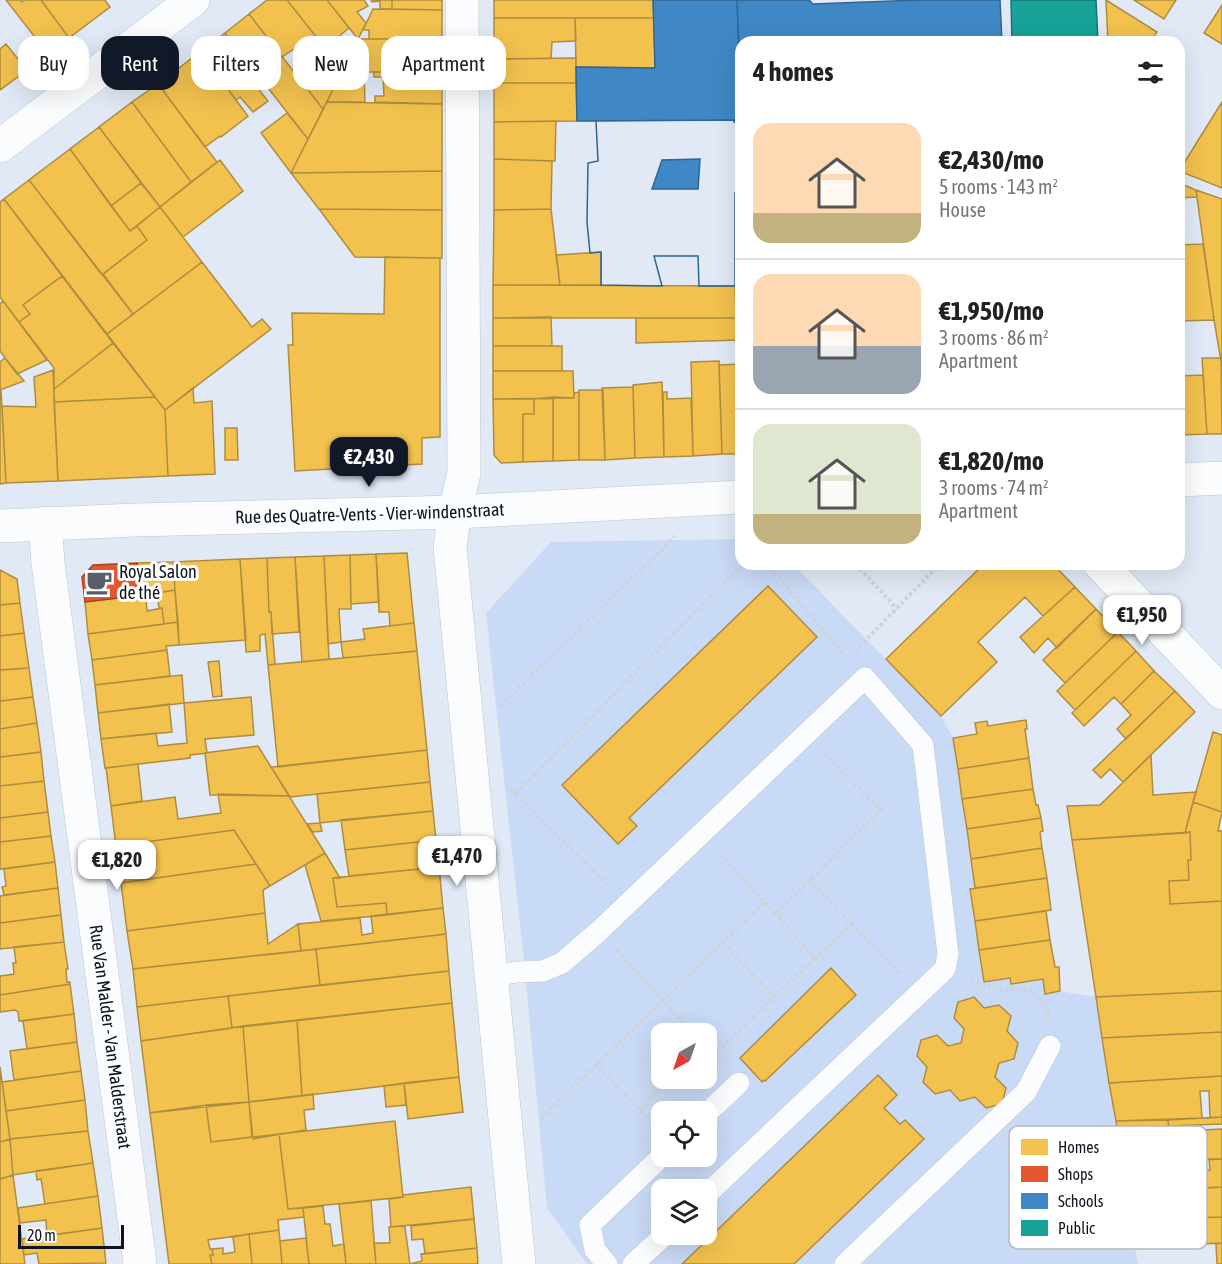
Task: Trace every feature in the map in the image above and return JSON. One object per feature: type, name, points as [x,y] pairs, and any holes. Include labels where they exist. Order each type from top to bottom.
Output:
[{"type":"street","points":[[0,146],[193,0]]},
{"type":"street","points":[[462,0],[464,473],[454,512],[450,546],[519,1264]]},
{"type":"street","points":[[1185,480],[1222,478]]},
{"type":"street","name":"Rue des Quatre-Vents - Vier-windenstraat","points":[[0,526],[454,512],[735,497]]},
{"type":"street","name":"Rue Van Malder - Van Malderstraat","points":[[45,524],[48,563],[140,1264]]},
{"type":"street","points":[[1106,570],[1222,693]]},
{"type":"lane","points":[[492,976],[543,971],[562,963],[599,931],[865,678],[922,745],[948,954],[945,969],[717,1185]]},
{"type":"lane","points":[[845,1264],[1026,1092],[1050,1046]]},
{"type":"lane","points":[[717,1104],[740,1083]]},
{"type":"lane","points":[[607,1264],[596,1250],[590,1225],[651,1167]]},
{"type":"lane","points":[[633,1264],[654,1245]]},
{"type":"path","points":[[497,708],[665,547],[704,499]]},
{"type":"path","points":[[516,793],[737,570]]},
{"type":"path","points":[[772,570],[848,659]]},
{"type":"path","points":[[861,570],[897,609]]},
{"type":"path","points":[[866,640],[934,570]]},
{"type":"path","points":[[776,914],[881,810],[805,736]]},
{"type":"path","points":[[700,835],[815,958]]},
{"type":"path","points":[[810,880],[901,975]]},
{"type":"path","points":[[532,1120],[539,1119],[765,902]]},
{"type":"path","points":[[717,1051],[852,924]]},
{"type":"path","points":[[723,943],[774,997]]},
{"type":"path","points":[[945,969],[995,989],[1030,990],[1048,1008],[1050,1046]]},
{"type":"path","points":[[595,1064],[651,1121]]},
{"type":"path","points":[[640,1109],[659,1089]]},
{"type":"shaded area","points":[[735,539],[735,570],[799,570],[941,716],[953,738],[975,888],[970,889],[984,982],[1010,978],[1012,984],[1043,979],[1046,993],[1060,991],[1096,997],[1116,1126],[1009,1126],[1009,1249],[1136,1249],[1138,1264],[587,1264],[547,1208],[525,972],[486,613],[551,542]]},
{"type":"building: Homes","points":[[6,0],[21,0],[22,2],[41,0],[68,36],[34,36]]},
{"type":"building: Homes","points":[[41,0],[105,0],[110,7],[72,36],[68,36]]},
{"type":"building: Homes","points":[[267,0],[287,0],[316,36],[293,36],[293,50],[282,57],[281,36],[266,36],[249,14]]},
{"type":"building: Homes","points":[[287,0],[327,0],[349,28],[339,36],[316,36]]},
{"type":"building: Homes","points":[[327,0],[364,0],[368,6],[357,12],[366,23],[360,36],[356,36]]},
{"type":"building: Homes","points":[[371,0],[392,0],[392,9],[380,9],[380,1],[372,2]]},
{"type":"building: Homes","points":[[392,0],[442,0],[442,10],[392,9]]},
{"type":"building: Homes","points":[[494,0],[653,0],[654,18],[494,18]]},
{"type":"building: Homes","points":[[1106,0],[1157,32],[1154,36],[1108,36]]},
{"type":"building: Homes","points":[[1134,0],[1176,0],[1164,19]]},
{"type":"building: Homes","points":[[1222,5],[1222,44],[1204,33]]},
{"type":"building: Homes","points":[[373,9],[442,10],[442,36],[381,36],[381,39],[369,39],[369,30],[363,30]]},
{"type":"building: Homes","points":[[249,14],[266,36],[227,36],[225,33]]},
{"type":"building: Homes","points":[[494,18],[575,18],[576,41],[552,42],[551,59],[506,59],[506,36],[494,36]]},
{"type":"building: Homes","points":[[575,18],[654,18],[655,68],[576,67]]},
{"type":"building: Homes","points":[[369,39],[381,39],[381,72],[369,72]]},
{"type":"building: Homes","points":[[6,44],[18,59],[18,77],[0,90],[0,49]]},
{"type":"building: Homes","points":[[281,55],[293,70],[293,90],[308,90],[323,109],[308,139],[270,90],[281,90]]},
{"type":"building: Homes","points":[[576,58],[576,83],[506,83],[506,59]]},
{"type":"building: Homes","points":[[191,59],[191,90],[228,90],[248,116],[205,147],[162,90],[179,90],[179,68]]},
{"type":"building: Homes","points":[[374,72],[381,72],[381,77],[374,77]]},
{"type":"building: Homes","points":[[506,83],[576,83],[577,121],[494,122],[494,90],[506,90]]},
{"type":"building: Homes","points":[[149,90],[163,90],[217,162],[191,182],[132,102]]},
{"type":"building: Homes","points":[[228,90],[259,90],[268,101],[253,112],[240,97],[236,100]]},
{"type":"building: Homes","points":[[308,90],[333,90],[323,109]]},
{"type":"building: Homes","points":[[333,90],[365,90],[365,102],[327,102]]},
{"type":"building: Homes","points":[[384,90],[442,90],[442,104],[375,102],[375,96],[384,96]]},
{"type":"building: Homes","points":[[132,102],[191,182],[160,207],[99,127]]},
{"type":"building: Homes","points":[[327,102],[442,104],[442,171],[291,173]]},
{"type":"building: Homes","points":[[1222,102],[1222,188],[1185,173],[1185,161]]},
{"type":"building: Homes","points":[[287,113],[308,139],[291,173],[261,133]]},
{"type":"building: Homes","points":[[556,121],[555,161],[494,159],[494,122]]},
{"type":"building: Homes","points":[[99,127],[141,183],[111,206],[70,149]]},
{"type":"building: Homes","points":[[70,149],[130,231],[137,226],[147,240],[102,275],[29,180]]},
{"type":"building: Homes","points":[[494,159],[552,161],[551,209],[494,210]]},
{"type":"building: Homes","points":[[220,160],[243,191],[183,237],[160,207]]},
{"type":"building: Homes","points":[[442,171],[442,210],[319,209],[291,173]]},
{"type":"building: Homes","points":[[29,180],[133,314],[107,334],[4,199]]},
{"type":"building: Homes","points":[[141,183],[160,207],[130,231],[111,206]]},
{"type":"building: Homes","points":[[1185,185],[1196,190],[1197,197],[1185,198]]},
{"type":"building: Homes","points":[[1196,190],[1222,199],[1222,367],[1214,320]]},
{"type":"building: Homes","points":[[4,199],[62,276],[23,305],[30,314],[19,322],[0,297],[0,202]]},
{"type":"building: Homes","points":[[160,207],[202,262],[133,314],[103,274],[147,240],[137,226]]},
{"type":"building: Homes","points":[[319,209],[442,210],[442,258],[355,257]]},
{"type":"building: Homes","points":[[551,209],[560,285],[493,285],[494,210]]},
{"type":"building: Homes","points":[[1203,244],[1214,320],[1185,321],[1185,245]]},
{"type":"building: Homes","points":[[601,252],[601,285],[560,285],[556,255]]},
{"type":"building: Homes","points":[[385,257],[440,258],[440,437],[422,438],[422,464],[295,471],[288,345],[293,345],[292,313],[384,314]]},
{"type":"building: Homes","points":[[202,262],[252,327],[262,319],[271,329],[165,410],[107,334]]},
{"type":"building: Homes","points":[[62,276],[113,343],[54,389],[54,368],[19,322],[30,314],[23,305]]},
{"type":"building: Homes","points":[[493,285],[735,286],[735,318],[493,318]]},
{"type":"building: Homes","points":[[3,301],[47,360],[17,374],[0,351],[0,304]]},
{"type":"building: Homes","points":[[551,317],[552,346],[493,346],[493,318]]},
{"type":"building: Homes","points":[[636,318],[735,318],[735,340],[636,343]]},
{"type":"building: Homes","points":[[113,343],[155,397],[54,402],[54,389]]},
{"type":"building: Homes","points":[[493,346],[562,346],[562,371],[493,371]]},
{"type":"building: Homes","points":[[5,358],[24,381],[0,390],[0,362]]},
{"type":"building: Homes","points":[[1202,358],[1221,358],[1222,434],[1207,434]]},
{"type":"building: Homes","points":[[719,361],[722,454],[693,456],[691,362]]},
{"type":"building: Homes","points":[[735,364],[735,454],[722,454],[719,365]]},
{"type":"building: Homes","points":[[53,370],[58,481],[6,483],[2,406],[36,407],[34,377]]},
{"type":"building: Homes","points":[[493,371],[573,371],[574,398],[493,399]]},
{"type":"building: Homes","points":[[1203,375],[1207,434],[1185,435],[1185,376]]},
{"type":"building: Homes","points":[[662,382],[664,457],[635,458],[633,385]]},
{"type":"building: Homes","points":[[633,387],[635,458],[605,460],[602,388]]},
{"type":"building: Homes","points":[[193,388],[194,403],[212,401],[215,474],[168,476],[165,410]]},
{"type":"building: Homes","points":[[0,390],[6,483],[0,484]]},
{"type":"building: Homes","points":[[579,390],[603,390],[605,460],[579,460]]},
{"type":"building: Homes","points":[[579,392],[579,460],[553,461],[553,397],[574,398],[574,393]]},
{"type":"building: Homes","points":[[663,392],[667,392],[667,399],[691,398],[693,456],[664,457]]},
{"type":"building: Homes","points":[[155,397],[165,410],[168,476],[58,481],[54,402]]},
{"type":"building: Homes","points":[[553,397],[553,461],[523,462],[523,414],[534,414],[534,399]]},
{"type":"building: Homes","points":[[493,399],[534,399],[534,414],[523,414],[523,462],[501,463],[494,455]]},
{"type":"building: Homes","points":[[225,428],[237,428],[238,460],[225,460]]},
{"type":"building: Homes","points":[[407,553],[414,623],[390,626],[389,612],[379,612],[376,554]]},
{"type":"building: Homes","points":[[376,554],[379,602],[351,604],[350,555]]},
{"type":"building: Homes","points":[[350,555],[351,609],[339,609],[341,642],[328,644],[324,556]]},
{"type":"building: Homes","points":[[324,556],[329,659],[302,662],[295,557]]},
{"type":"building: Homes","points":[[295,557],[299,632],[272,634],[267,558]]},
{"type":"building: Homes","points":[[267,558],[269,612],[271,612],[275,664],[268,665],[265,634],[260,635],[260,651],[246,652],[240,559]]},
{"type":"building: Homes","points":[[240,559],[246,640],[179,645],[173,562]]},
{"type":"building: Homes","points":[[173,562],[175,590],[143,595],[137,563]]},
{"type":"building: Homes","points":[[0,570],[17,579],[20,603],[0,605]]},
{"type":"building: Homes","points":[[978,570],[1059,570],[1075,587],[1043,616],[1025,597],[978,642],[997,662],[941,716],[886,659]]},
{"type":"building: Homes","points":[[768,586],[817,637],[629,818],[637,826],[618,844],[562,785]]},
{"type":"building: Homes","points":[[1075,587],[1096,609],[1057,648],[1048,638],[1034,653],[1020,637]]},
{"type":"building: Homes","points":[[175,590],[178,622],[164,624],[157,593]]},
{"type":"building: Homes","points":[[143,595],[147,611],[162,608],[164,624],[88,634],[85,602]]},
{"type":"building: Homes","points":[[20,603],[24,633],[0,636],[0,605]]},
{"type":"building: Homes","points":[[1096,609],[1118,632],[1065,683],[1043,660]]},
{"type":"building: Homes","points":[[178,622],[179,645],[166,646],[167,650],[92,660],[88,634]]},
{"type":"building: Homes","points":[[414,623],[417,651],[343,658],[341,642],[365,639],[363,629]]},
{"type":"building: Homes","points":[[1118,632],[1136,651],[1075,710],[1057,691]]},
{"type":"building: Homes","points":[[24,633],[29,668],[0,670],[0,636]]},
{"type":"building: Homes","points":[[167,650],[170,676],[95,685],[92,660]]},
{"type":"building: Homes","points":[[417,651],[427,750],[278,767],[268,665]]},
{"type":"building: Homes","points":[[1136,651],[1154,671],[1121,704],[1114,697],[1084,726],[1072,713]]},
{"type":"building: Homes","points":[[219,661],[222,696],[213,697],[208,662]]},
{"type":"building: Homes","points":[[29,668],[33,697],[0,701],[0,670]]},
{"type":"building: Homes","points":[[1154,671],[1175,691],[1126,739],[1117,729],[1131,715],[1121,704]]},
{"type":"building: Homes","points":[[182,675],[184,703],[98,713],[95,685]]},
{"type":"building: Homes","points":[[1175,691],[1195,712],[1123,782],[1110,769],[1101,778],[1093,770]]},
{"type":"building: Homes","points":[[33,697],[37,723],[0,729],[0,701]]},
{"type":"building: Homes","points":[[251,697],[254,735],[205,739],[207,753],[190,755],[190,758],[105,768],[101,739],[156,733],[158,746],[187,743],[184,703]]},
{"type":"building: Homes","points":[[169,704],[172,732],[101,739],[98,713]]},
{"type":"building: Homes","points":[[1026,720],[1029,758],[958,769],[953,738],[977,734],[975,723],[987,721],[988,726]]},
{"type":"building: Homes","points":[[37,723],[41,752],[0,757],[0,729]]},
{"type":"building: Homes","points":[[1213,732],[1222,735],[1222,812],[1193,802]]},
{"type":"building: Homes","points":[[258,746],[289,796],[210,795],[205,753]]},
{"type":"building: Homes","points":[[427,750],[430,782],[290,797],[271,767]]},
{"type":"building: Homes","points":[[41,752],[44,781],[0,786],[0,757]]},
{"type":"building: Homes","points":[[1151,755],[1153,795],[1196,792],[1185,833],[1072,840],[1067,806],[1100,805]]},
{"type":"building: Homes","points":[[1029,758],[1033,789],[962,799],[958,769]]},
{"type":"building: Homes","points":[[138,764],[142,801],[111,806],[106,768]]},
{"type":"building: Homes","points":[[44,781],[48,812],[0,818],[0,786]]},
{"type":"building: Homes","points":[[430,782],[433,811],[320,823],[317,794]]},
{"type":"building: Homes","points":[[1033,789],[1041,818],[967,829],[962,799]]},
{"type":"building: Homes","points":[[218,794],[289,796],[325,853],[270,886],[234,830],[116,846],[111,806],[175,797],[178,819],[221,813]]},
{"type":"building: Homes","points":[[1193,802],[1222,812],[1218,831],[1222,831],[1222,901],[1170,904],[1169,881],[1189,880],[1190,832],[1185,833]]},
{"type":"building: Homes","points":[[433,811],[436,840],[345,850],[341,820]]},
{"type":"building: Homes","points":[[48,812],[51,836],[0,842],[0,818]]},
{"type":"building: Homes","points":[[1041,818],[1042,848],[971,859],[967,829]]},
{"type":"building: Homes","points":[[320,823],[322,831],[313,832],[307,824]]},
{"type":"building: Homes","points":[[234,830],[256,864],[121,883],[116,846]]},
{"type":"building: Homes","points":[[1190,832],[1189,880],[1169,881],[1170,904],[1222,901],[1222,991],[1096,997],[1072,840]]},
{"type":"building: Homes","points":[[51,836],[55,862],[0,869],[0,842]]},
{"type":"building: Homes","points":[[436,840],[439,867],[349,876],[345,850]]},
{"type":"building: Homes","points":[[1042,848],[1047,878],[975,888],[971,859]]},
{"type":"building: Homes","points":[[325,853],[340,878],[333,878],[337,907],[386,903],[387,915],[321,921],[305,865]]},
{"type":"building: Homes","points":[[55,862],[58,888],[4,895],[2,887],[6,886],[4,869]]},
{"type":"building: Homes","points":[[256,864],[270,886],[263,890],[265,913],[127,931],[121,883]]},
{"type":"building: Homes","points":[[439,867],[443,908],[387,915],[386,903],[337,907],[333,878]]},
{"type":"building: Homes","points":[[1047,878],[1051,910],[975,921],[970,889]]},
{"type":"building: Homes","points":[[58,888],[61,915],[0,923],[0,896]]},
{"type":"building: Homes","points":[[443,908],[446,934],[301,951],[298,924],[360,918],[362,935],[373,933],[371,916]]},
{"type":"building: Homes","points":[[1046,911],[1050,940],[979,950],[975,921]]},
{"type":"building: Homes","points":[[265,913],[268,944],[298,924],[301,951],[133,969],[127,931]]},
{"type":"building: Homes","points":[[61,915],[64,942],[0,949],[0,923]]},
{"type":"building: Homes","points":[[446,934],[449,971],[320,985],[316,949]]},
{"type":"building: Homes","points":[[1050,940],[1055,967],[1059,967],[1060,991],[1045,994],[1043,979],[1011,984],[1010,978],[984,982],[979,950]]},
{"type":"building: Homes","points":[[64,942],[68,969],[66,969],[67,982],[70,984],[0,995],[0,976],[14,974],[13,963],[16,963],[14,947]]},
{"type":"building: Homes","points":[[316,949],[320,985],[137,1007],[133,969]]},
{"type":"building: Homes","points":[[831,968],[856,995],[762,1082],[740,1058]]},
{"type":"building: Homes","points":[[449,971],[452,1003],[232,1028],[228,996]]},
{"type":"building: Homes","points":[[70,984],[74,1014],[19,1021],[18,1012],[15,1010],[0,1012],[0,995]]},
{"type":"building: Homes","points":[[1222,991],[1222,1032],[1102,1038],[1096,997]]},
{"type":"building: Homes","points":[[228,996],[232,1028],[141,1041],[137,1007]]},
{"type":"building: Homes","points":[[974,997],[984,1008],[999,1005],[1011,1016],[1007,1031],[1018,1043],[1014,1059],[999,1063],[995,1077],[1006,1088],[1002,1104],[986,1108],[975,1097],[960,1101],[950,1090],[935,1094],[923,1082],[927,1067],[917,1056],[921,1040],[937,1035],[948,1046],[961,1043],[964,1029],[954,1018],[958,1002]]},
{"type":"building: Homes","points":[[452,1003],[459,1077],[302,1096],[297,1020]]},
{"type":"building: Homes","points":[[74,1014],[77,1042],[27,1049],[23,1021]]},
{"type":"building: Homes","points":[[297,1020],[302,1096],[249,1102],[243,1026]]},
{"type":"building: Homes","points":[[243,1026],[249,1102],[150,1113],[141,1041]]},
{"type":"building: Homes","points":[[1222,1032],[1222,1076],[1109,1083],[1102,1038]]},
{"type":"building: Homes","points":[[77,1042],[81,1071],[14,1080],[10,1051]]},
{"type":"building: Homes","points":[[0,1067],[10,1139],[0,1142]]},
{"type":"building: Homes","points":[[81,1071],[85,1100],[6,1111],[2,1082]]},
{"type":"building: Homes","points":[[878,1075],[897,1095],[884,1108],[900,1124],[905,1120],[924,1139],[794,1264],[682,1264],[702,1245],[717,1245],[717,1230]]},
{"type":"building: Homes","points":[[1222,1076],[1222,1117],[1210,1118],[1209,1091],[1200,1091],[1202,1118],[1116,1121],[1109,1083]]},
{"type":"building: Homes","points":[[459,1077],[463,1112],[408,1119],[404,1083]]},
{"type":"building: Homes","points":[[404,1083],[406,1105],[386,1107],[384,1086]]},
{"type":"building: Homes","points":[[313,1094],[314,1109],[304,1110],[306,1130],[253,1139],[249,1102]]},
{"type":"building: Homes","points":[[85,1100],[88,1131],[10,1139],[6,1111]]},
{"type":"building: Homes","points":[[249,1102],[252,1137],[211,1142],[206,1105]]},
{"type":"building: Homes","points":[[206,1105],[211,1142],[279,1134],[288,1209],[303,1208],[304,1217],[278,1220],[279,1230],[208,1240],[213,1255],[210,1255],[212,1264],[169,1264],[150,1113]]},
{"type":"building: Homes","points":[[1222,1117],[1222,1124],[1169,1126],[1168,1120]]},
{"type":"building: Homes","points":[[1168,1120],[1169,1126],[1117,1126],[1116,1121]]},
{"type":"building: Homes","points":[[395,1121],[403,1197],[288,1209],[279,1134]]},
{"type":"building: Homes","points":[[1222,1129],[1222,1159],[1207,1160],[1207,1130]]},
{"type":"building: Homes","points":[[88,1131],[93,1163],[13,1175],[10,1139]]},
{"type":"building: Homes","points":[[10,1139],[13,1175],[0,1179],[0,1142]]},
{"type":"building: Homes","points":[[1209,1159],[1222,1159],[1222,1187],[1207,1188],[1207,1170],[1210,1170]]},
{"type":"building: Homes","points":[[93,1163],[98,1196],[45,1204],[41,1179],[37,1180],[36,1171]]},
{"type":"building: Homes","points":[[13,1175],[25,1264],[0,1264],[0,1179]]},
{"type":"building: Homes","points":[[471,1187],[474,1219],[391,1227],[389,1199],[403,1197],[403,1195]]},
{"type":"building: Homes","points":[[1222,1187],[1222,1217],[1207,1217],[1207,1188]]},
{"type":"building: Homes","points":[[98,1196],[102,1228],[47,1236],[46,1220],[20,1223],[18,1208]]},
{"type":"building: Homes","points":[[371,1201],[376,1264],[346,1264],[339,1204]]},
{"type":"building: Homes","points":[[323,1206],[325,1224],[330,1224],[333,1246],[344,1244],[346,1264],[309,1264],[303,1208]]},
{"type":"building: Homes","points":[[1207,1217],[1222,1217],[1222,1243],[1207,1244]]},
{"type":"building: Homes","points":[[474,1219],[477,1248],[425,1254],[423,1239],[412,1240],[411,1226]]},
{"type":"building: Homes","points":[[389,1227],[405,1227],[410,1264],[376,1264],[374,1243],[390,1243]]},
{"type":"building: Homes","points":[[102,1228],[106,1263],[39,1264],[37,1253],[24,1255],[22,1239]]},
{"type":"building: Homes","points":[[279,1230],[282,1264],[252,1264],[249,1234]]},
{"type":"building: Homes","points":[[249,1234],[252,1264],[212,1264],[210,1255],[213,1255],[212,1249],[223,1248],[223,1254],[235,1252],[233,1237]]},
{"type":"building: Homes","points":[[306,1238],[309,1264],[282,1264],[280,1241]]},
{"type":"building: Homes","points":[[1222,1243],[1222,1264],[1217,1264],[1216,1244]]},
{"type":"building: Homes","points":[[477,1248],[478,1264],[410,1264],[422,1261],[421,1254]]},
{"type":"building: Shops","points":[[137,563],[143,595],[85,602],[82,577],[93,565]]},
{"type":"building: Schools","points":[[653,0],[737,0],[735,122],[734,120],[577,121],[576,67],[655,68]]},
{"type":"building: Schools","points":[[737,0],[809,0],[813,4],[1000,0],[1002,36],[738,36]]},
{"type":"building: Schools","points":[[734,120],[735,286],[699,286],[698,256],[654,256],[662,286],[601,285],[601,252],[590,253],[587,222],[588,163],[598,161],[596,121]],"holes":[[[700,159],[698,189],[652,189],[662,160]]]},
{"type":"building: Schools","points":[[734,120],[735,286],[699,286],[698,256],[654,256],[662,286],[601,285],[601,252],[590,253],[587,222],[588,163],[598,161],[596,121]]},
{"type":"building: Public","points":[[1011,0],[1096,0],[1098,36],[1012,36]]},
{"type":"place","name":"Royal Salon de thé","points":[[99,582]]}]
